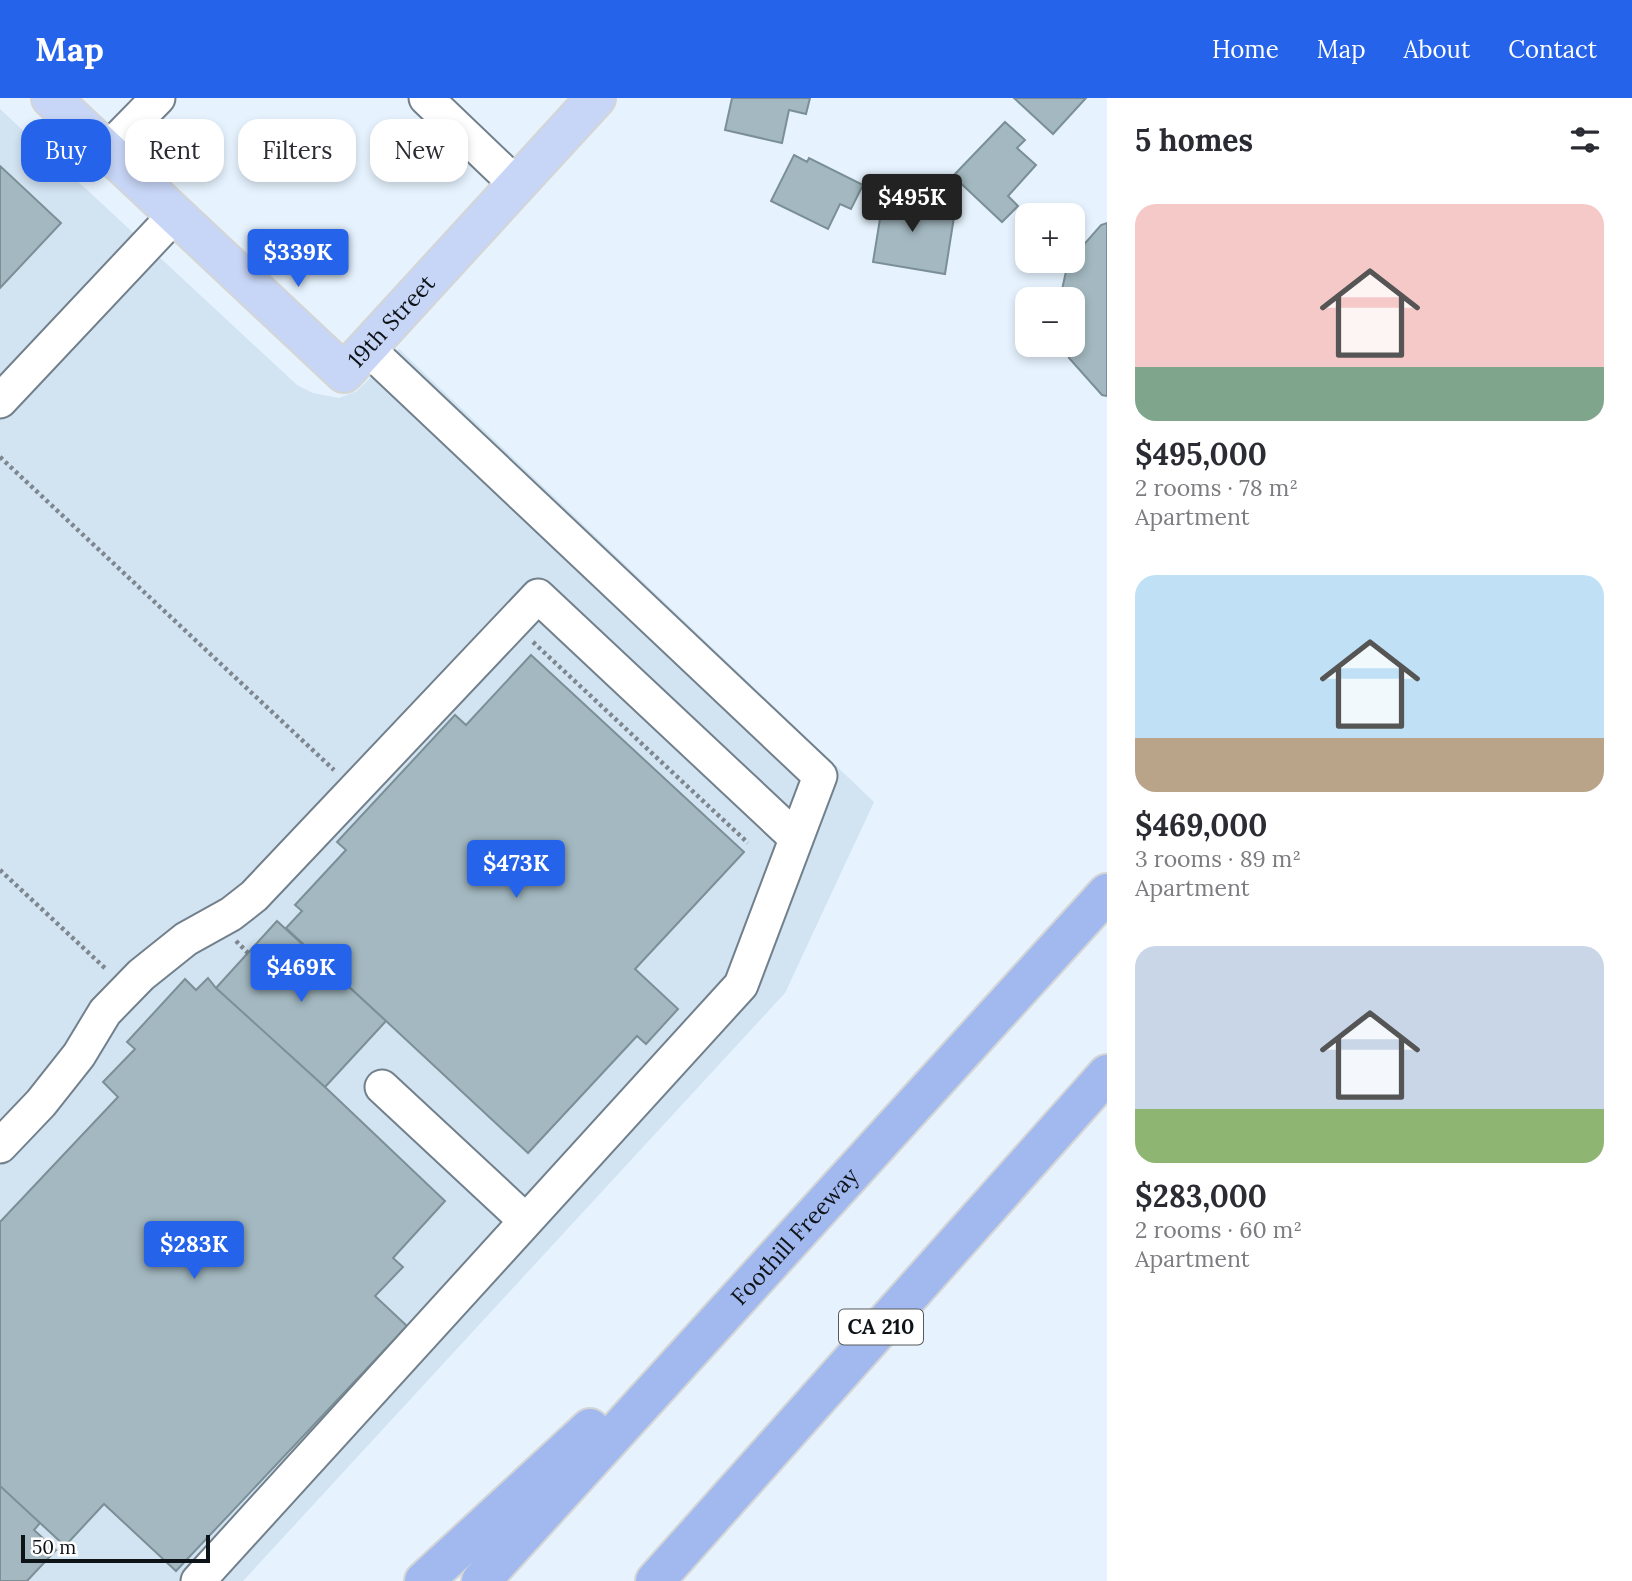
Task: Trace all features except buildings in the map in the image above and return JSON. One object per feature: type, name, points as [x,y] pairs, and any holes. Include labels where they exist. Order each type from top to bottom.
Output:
[{"type":"highway","name":"Foothill Freeway","points":[[481,1581],[1107,893]]},
{"type":"highway","name":"CA 210","points":[[655,1581],[1107,1074]]},
{"type":"highway","points":[[424,1581],[778,1257]]},
{"type":"main road","name":"19th Street","points":[[51,98],[74,119]]},
{"type":"main road","name":"19th Street","points":[[111,154],[344,373],[596,98]]},
{"type":"lane","points":[[111,146],[158,98]]},
{"type":"lane","points":[[426,98],[516,184]]},
{"type":"lane","points":[[0,401],[176,214]]},
{"type":"lane","points":[[198,1581],[741,985],[820,776],[366,347]]},
{"type":"lane","points":[[0,1146],[41,1103],[79,1055],[104,1012],[141,975],[186,939],[230,914],[254,896],[538,596],[796,838]]},
{"type":"lane","points":[[382,1087],[526,1221]]},
{"type":"path","points":[[0,457],[341,777]]},
{"type":"path","points":[[531,641],[748,844]]},
{"type":"path","points":[[0,870],[113,976]]},
{"type":"path","points":[[245,935],[235,941],[248,953]]},
{"type":"shaded area","points":[[0,109],[21,129],[21,182],[79,182],[297,385],[313,393],[339,398],[357,391],[399,349],[874,802],[785,993],[243,1581],[0,1581]]}]
